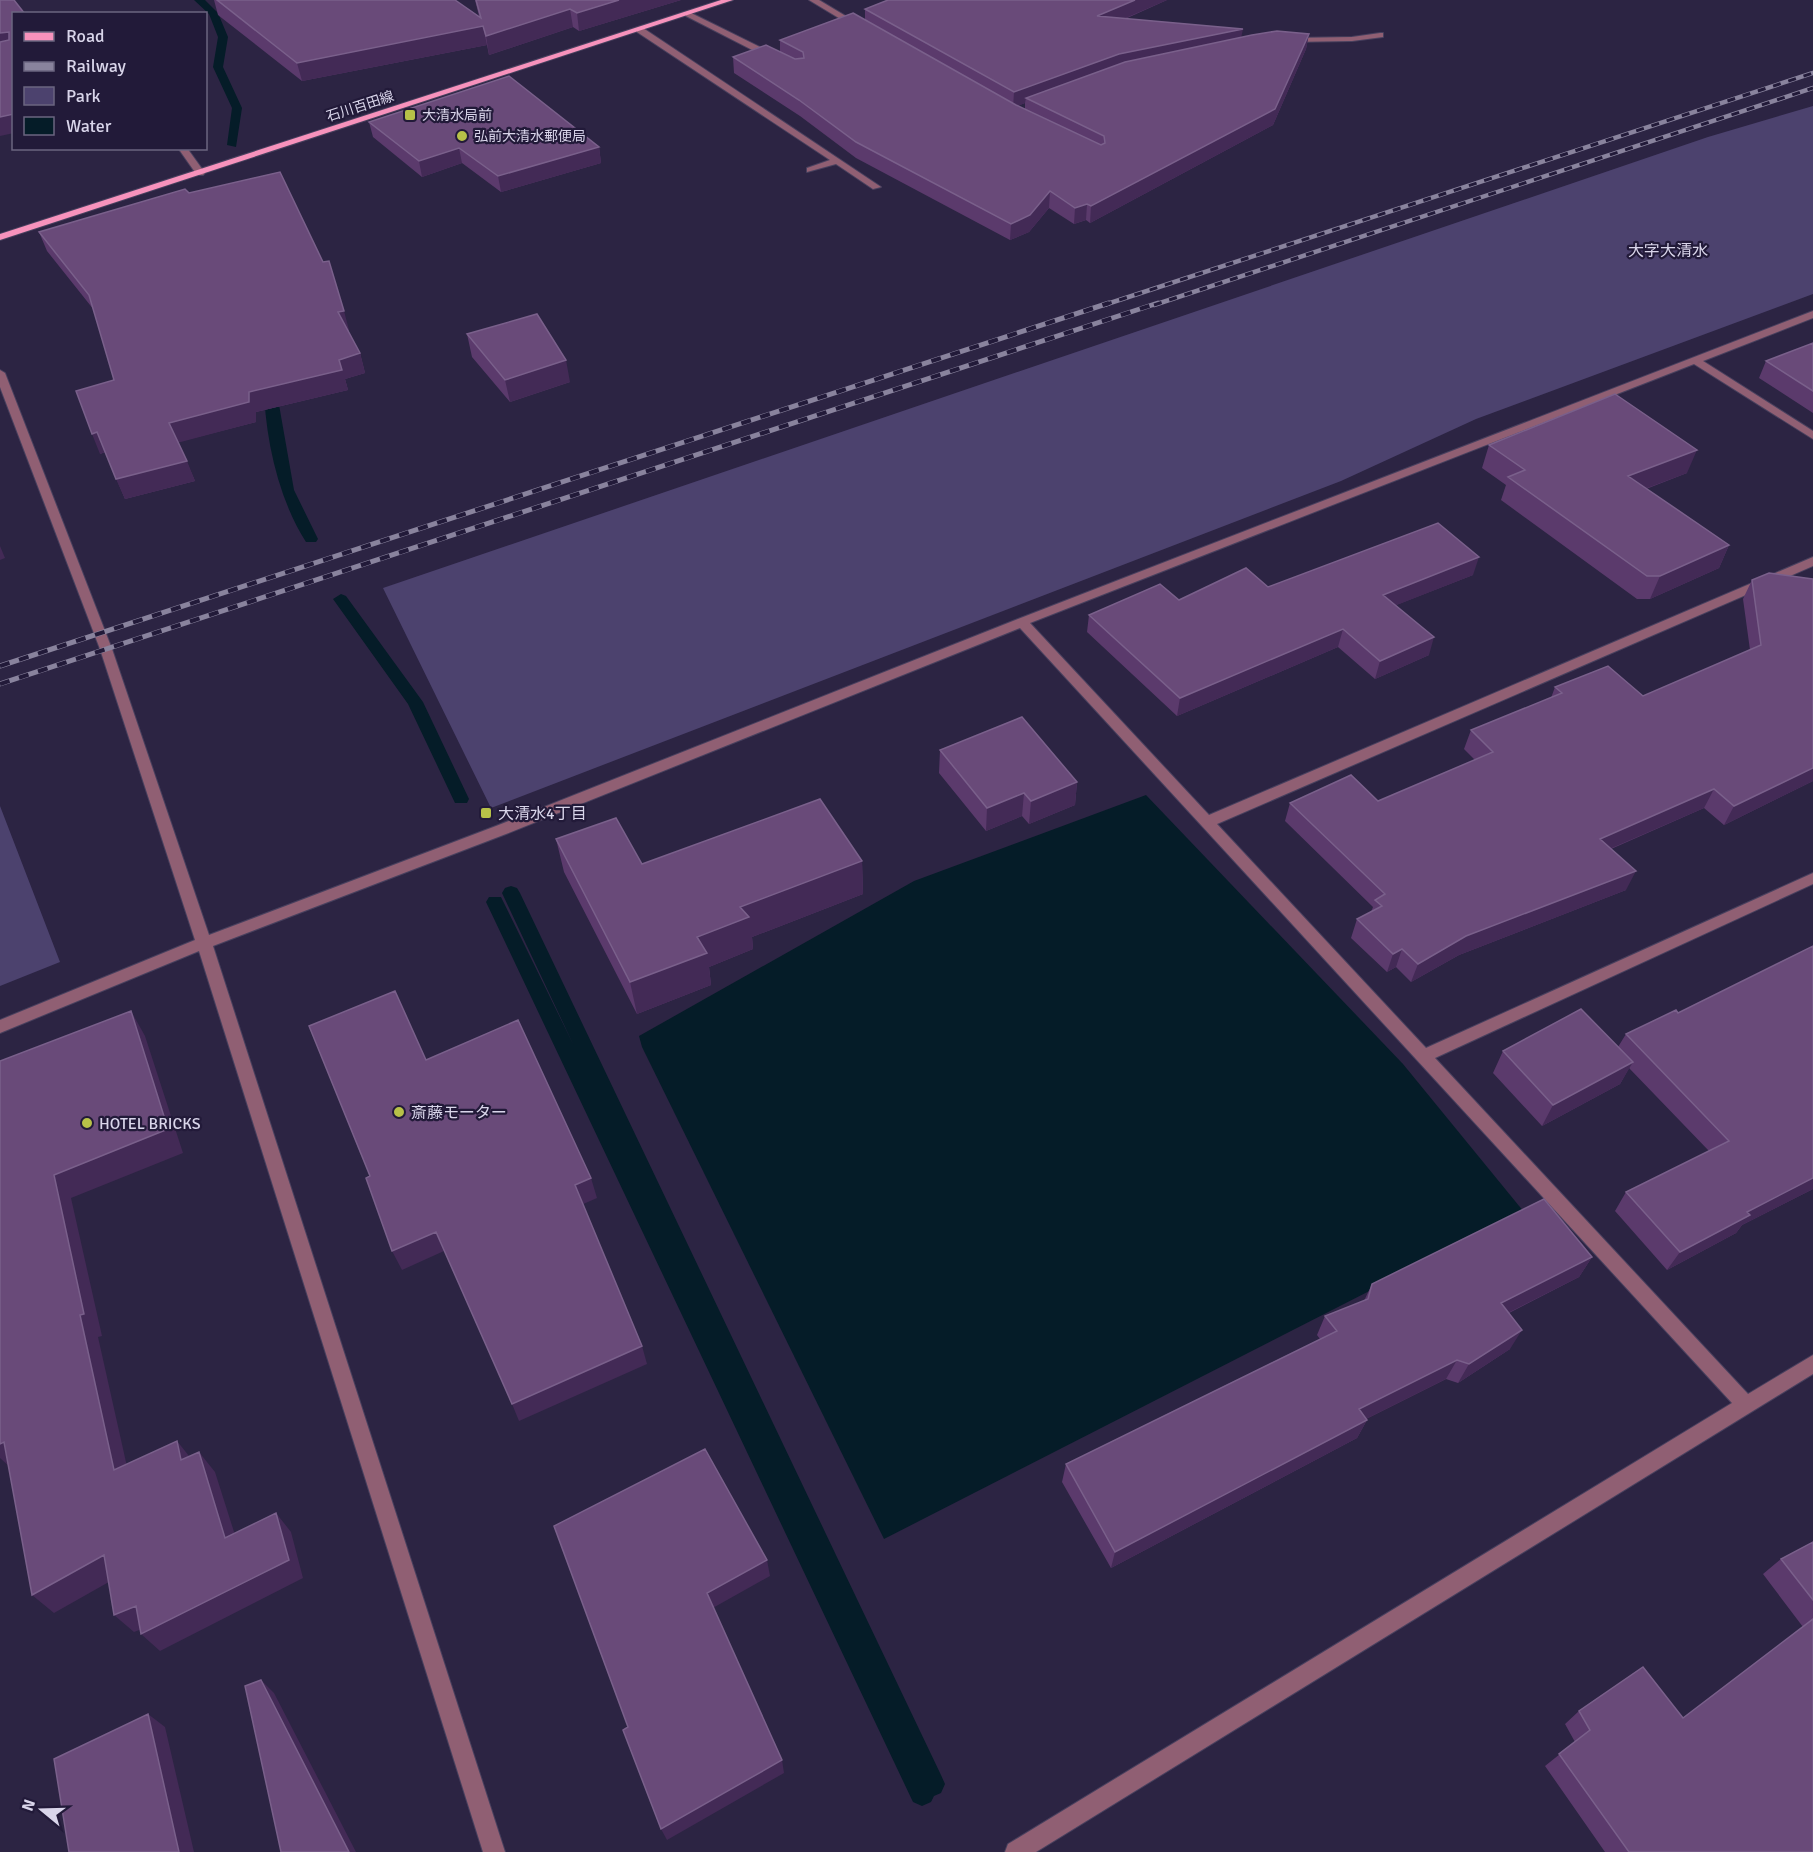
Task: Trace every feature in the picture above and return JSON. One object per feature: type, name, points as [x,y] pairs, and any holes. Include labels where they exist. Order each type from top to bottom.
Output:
[{"type":"main road","name":"石川百田線","points":[[0,237],[729,0]]},
{"type":"street","points":[[813,0],[873,34]]},
{"type":"street","points":[[689,14],[780,60]]},
{"type":"street","points":[[640,30],[876,187]]},
{"type":"street","points":[[1283,41],[1380,35]]},
{"type":"street","points":[[183,150],[200,173]]},
{"type":"street","points":[[810,170],[837,161]]},
{"type":"street","points":[[0,1028],[204,943],[501,830],[1022,622],[1813,314]]},
{"type":"street","points":[[1696,361],[1813,436]]},
{"type":"street","points":[[0,373],[106,649],[204,943],[494,1852]]},
{"type":"street","points":[[1207,822],[1813,561]]},
{"type":"street","points":[[1022,622],[1745,1404]]},
{"type":"street","points":[[1424,1056],[1813,878]]},
{"type":"street","points":[[1016,1852],[1813,1364]]},
{"type":"green space","points":[[1813,106],[1813,294],[1476,419],[1341,481],[491,808],[383,588],[1708,137]]},
{"type":"green space","points":[[0,806],[60,962],[0,986]]},
{"type":"water","points":[[1146,795],[1403,1064],[1524,1212],[884,1539],[642,1047],[639,1036],[914,881]]},
{"type":"building","points":[[0,0],[14,0],[23,12],[12,12],[12,114],[0,117],[0,42],[9,40],[9,32],[0,33]]},
{"type":"building","points":[[217,0],[455,0],[481,18],[476,0],[619,0],[577,13],[570,9],[486,36],[483,26],[297,63]]},
{"type":"building","points":[[888,0],[1135,0],[1097,16],[1243,29],[1119,54],[1014,92],[865,9]]},
{"type":"building","points":[[853,13],[1016,105],[1101,145],[1105,143],[1104,136],[1026,98],[1125,62],[1277,31],[1309,34],[1275,109],[1091,206],[1087,204],[1075,208],[1050,191],[1030,215],[1011,224],[856,142],[799,100],[733,57],[766,45],[795,59],[804,58],[803,52],[780,40]]},
{"type":"building","points":[[509,76],[599,147],[498,176],[459,148],[419,161],[369,122]]},
{"type":"building","points":[[280,172],[323,262],[329,261],[344,311],[338,312],[360,353],[339,360],[342,370],[249,392],[249,402],[169,423],[187,461],[116,479],[97,432],[92,434],[76,391],[114,380],[89,295],[39,232],[185,189],[189,193]]},
{"type":"building","points":[[537,314],[566,360],[505,380],[467,334]]},
{"type":"building","points":[[1813,343],[1813,391],[1766,361]]},
{"type":"building","points":[[1615,394],[1697,450],[1628,476],[1729,545],[1660,576],[1647,576],[1508,477],[1525,470],[1489,445]]},
{"type":"building","points":[[1438,523],[1479,557],[1383,595],[1434,637],[1380,661],[1343,629],[1180,698],[1089,615],[1160,584],[1179,600],[1246,568],[1268,587]]},
{"type":"building","points":[[1769,573],[1813,579],[1813,768],[1734,806],[1714,789],[1600,839],[1636,871],[1466,936],[1418,964],[1402,949],[1393,954],[1357,919],[1382,906],[1375,900],[1385,894],[1290,803],[1351,775],[1378,801],[1493,752],[1471,730],[1562,693],[1555,687],[1608,666],[1643,696],[1761,645],[1752,580]]},
{"type":"building","points":[[1022,717],[1077,782],[1031,801],[1024,793],[987,808],[940,750]]},
{"type":"building","points":[[820,799],[862,861],[740,907],[749,917],[697,937],[707,953],[630,982],[556,839],[616,818],[642,864]]},
{"type":"building","points":[[1813,946],[1813,1178],[1747,1212],[1750,1215],[1680,1252],[1626,1192],[1729,1141],[1626,1034],[1676,1010],[1678,1013]]},
{"type":"building","points":[[395,991],[426,1060],[518,1020],[591,1178],[575,1185],[642,1346],[512,1404],[436,1232],[392,1251],[366,1178],[370,1176],[309,1026]]},
{"type":"building","points":[[1581,1009],[1633,1062],[1553,1105],[1503,1051]]},
{"type":"building","points":[[131,1011],[168,1129],[54,1175],[84,1314],[80,1315],[114,1470],[177,1441],[181,1460],[199,1452],[225,1538],[276,1513],[289,1560],[141,1634],[136,1606],[114,1615],[104,1555],[32,1595],[4,1442],[0,1444],[0,1061]]},
{"type":"building","points":[[1544,1199],[1592,1257],[1501,1303],[1522,1330],[1469,1364],[1457,1360],[1359,1409],[1367,1420],[1115,1552],[1066,1464],[1337,1331],[1325,1316],[1368,1299],[1372,1284]]},
{"type":"building","points":[[705,1449],[767,1560],[707,1593],[782,1760],[661,1829],[623,1730],[628,1727],[554,1526]]},
{"type":"building","points":[[1813,1542],[1813,1600],[1781,1559]]},
{"type":"building","points":[[1813,1619],[1813,1852],[1629,1852],[1559,1754],[1590,1730],[1579,1711],[1643,1667],[1683,1718]]},
{"type":"building","points":[[261,1680],[349,1852],[281,1852],[245,1686]]},
{"type":"building","points":[[148,1714],[179,1852],[69,1852],[54,1759]]},
{"type":"waterway","points":[[199,0],[213,13],[223,37],[218,67],[237,108],[232,145]]},
{"type":"waterway","points":[[271,383],[271,399],[287,490],[311,539]]},
{"type":"waterway","points":[[341,599],[415,702],[461,799]]},
{"type":"waterway","points":[[511,893],[932,1784]]},
{"type":"waterway","points":[[495,902],[922,1793]]},
{"type":"railway","points":[[1104,305],[1813,73]]},
{"type":"railway","points":[[1154,305],[1813,88]]},
{"type":"railway","points":[[0,666],[1109,303]]},
{"type":"railway","points":[[0,684],[1158,303]]},
{"type":"place","name":"大清水局前","points":[[410,115]]},
{"type":"place","name":"弘前大清水郵便局","points":[[462,136]]},
{"type":"place","name":"大清水4丁目","points":[[486,813]]},
{"type":"place","name":"斎藤モーター","points":[[399,1112]]},
{"type":"place","name":"HOTEL BRICKS","points":[[87,1123]]},
{"type":"district","name":"大字大清水","points":[[1668,250]]}]
